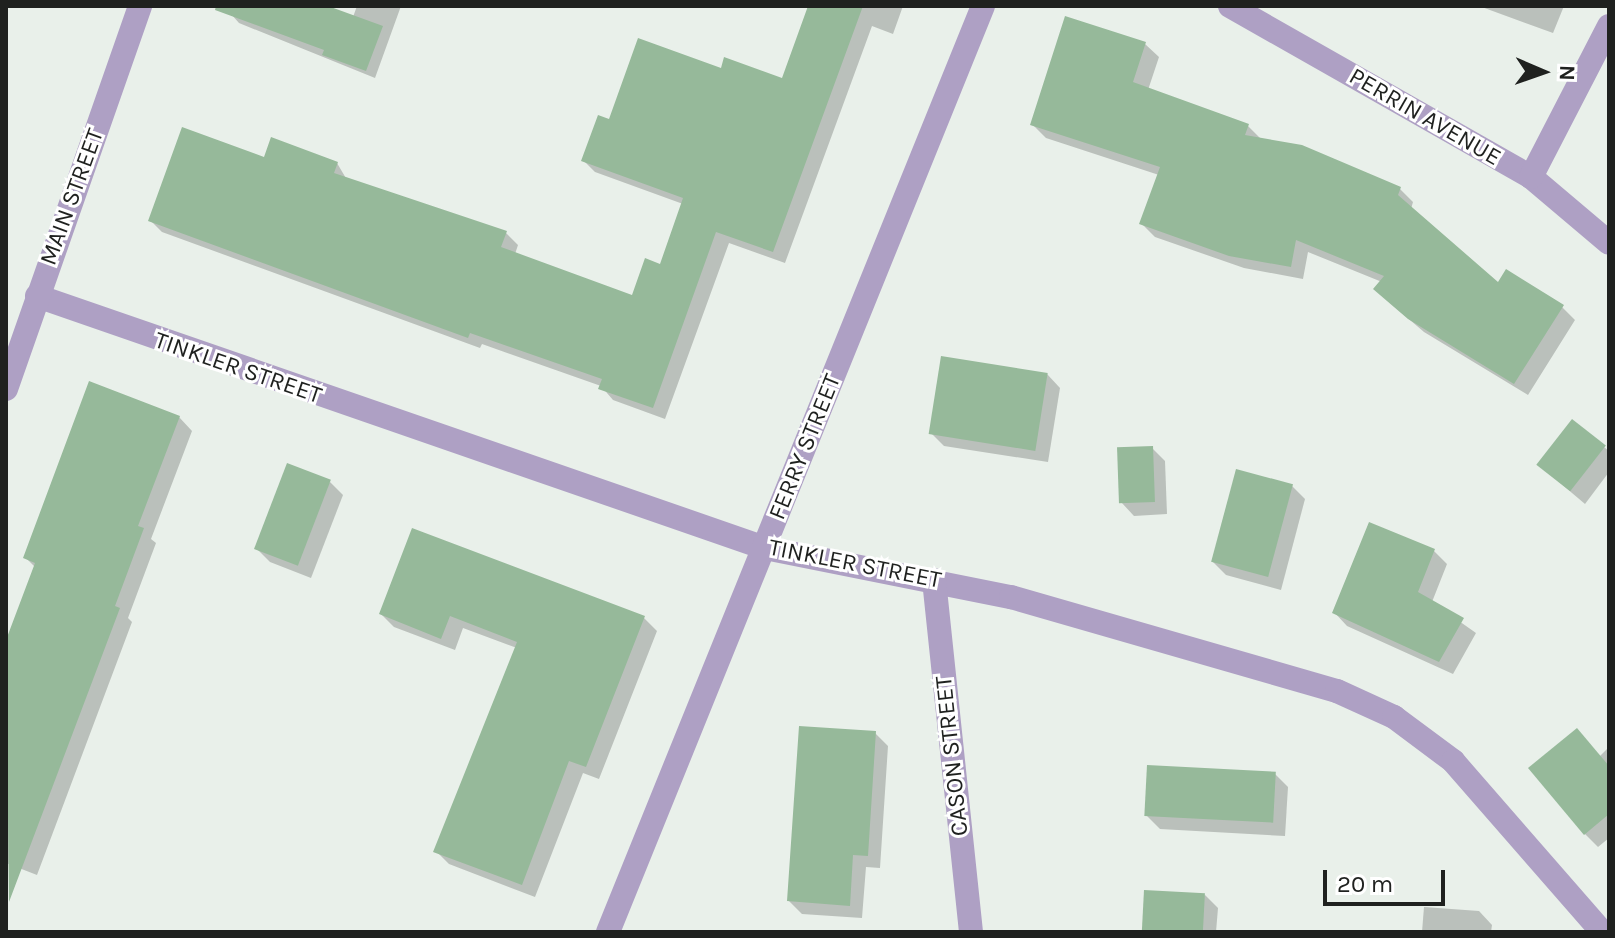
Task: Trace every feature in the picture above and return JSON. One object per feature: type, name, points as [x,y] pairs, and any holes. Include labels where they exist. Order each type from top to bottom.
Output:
[{"type":"street","name":"MAIN STREET","points":[[6,389],[140,6]]},
{"type":"street","name":"FERRY STREET","points":[[608,932],[983,6]]},
{"type":"street","name":"PERRIN AVENUE","points":[[1230,6],[1531,177],[1609,243]]},
{"type":"street","points":[[1531,177],[1609,26]]},
{"type":"street","name":"TINKLER STREET","points":[[37,296],[765,548],[934,580],[1337,691],[1394,717],[1453,761],[1602,932]]},
{"type":"street","name":"CASON STREET","points":[[934,580],[971,932]]},
{"type":"building","points":[[216,6],[328,6],[383,26],[366,71],[322,55],[324,50],[215,10]]},
{"type":"building","points":[[808,6],[863,6],[773,252],[716,232],[653,408],[598,389],[602,379],[470,333],[468,338],[148,221],[182,127],[264,157],[271,137],[338,162],[334,173],[507,231],[501,247],[632,295],[645,258],[660,264],[683,198],[581,161],[598,115],[609,119],[638,38],[721,68],[724,57],[782,78]]},
{"type":"building","points":[[1065,16],[1146,42],[1133,82],[1249,124],[1245,135],[1302,145],[1401,187],[1398,195],[1498,282],[1506,269],[1564,305],[1514,384],[1408,319],[1373,289],[1384,276],[1296,240],[1291,267],[1229,256],[1139,224],[1160,167],[1030,125]]},
{"type":"building","points":[[941,356],[1048,373],[1035,451],[929,434]]},
{"type":"building","points":[[89,381],[180,416],[138,526],[144,528],[115,606],[120,608],[9,902],[6,640],[35,563],[23,558]]},
{"type":"building","points":[[1572,419],[1606,445],[1570,491],[1536,465]]},
{"type":"building","points":[[1153,446],[1155,502],[1119,503],[1117,447]]},
{"type":"building","points":[[287,463],[331,480],[298,566],[254,549]]},
{"type":"building","points":[[1236,469],[1293,484],[1268,577],[1211,562]]},
{"type":"building","points":[[1369,522],[1435,549],[1418,592],[1464,618],[1439,662],[1332,613]]},
{"type":"building","points":[[412,528],[645,616],[586,767],[569,761],[522,885],[433,852],[517,642],[450,616],[441,639],[379,614]]},
{"type":"building","points":[[799,726],[876,731],[868,856],[853,855],[850,906],[787,901]]},
{"type":"building","points":[[1577,728],[1609,766],[1609,814],[1584,835],[1528,768]]},
{"type":"building","points":[[1147,765],[1276,772],[1273,823],[1144,816]]},
{"type":"building","points":[[1144,890],[1205,893],[1203,932],[1142,932]]}]
